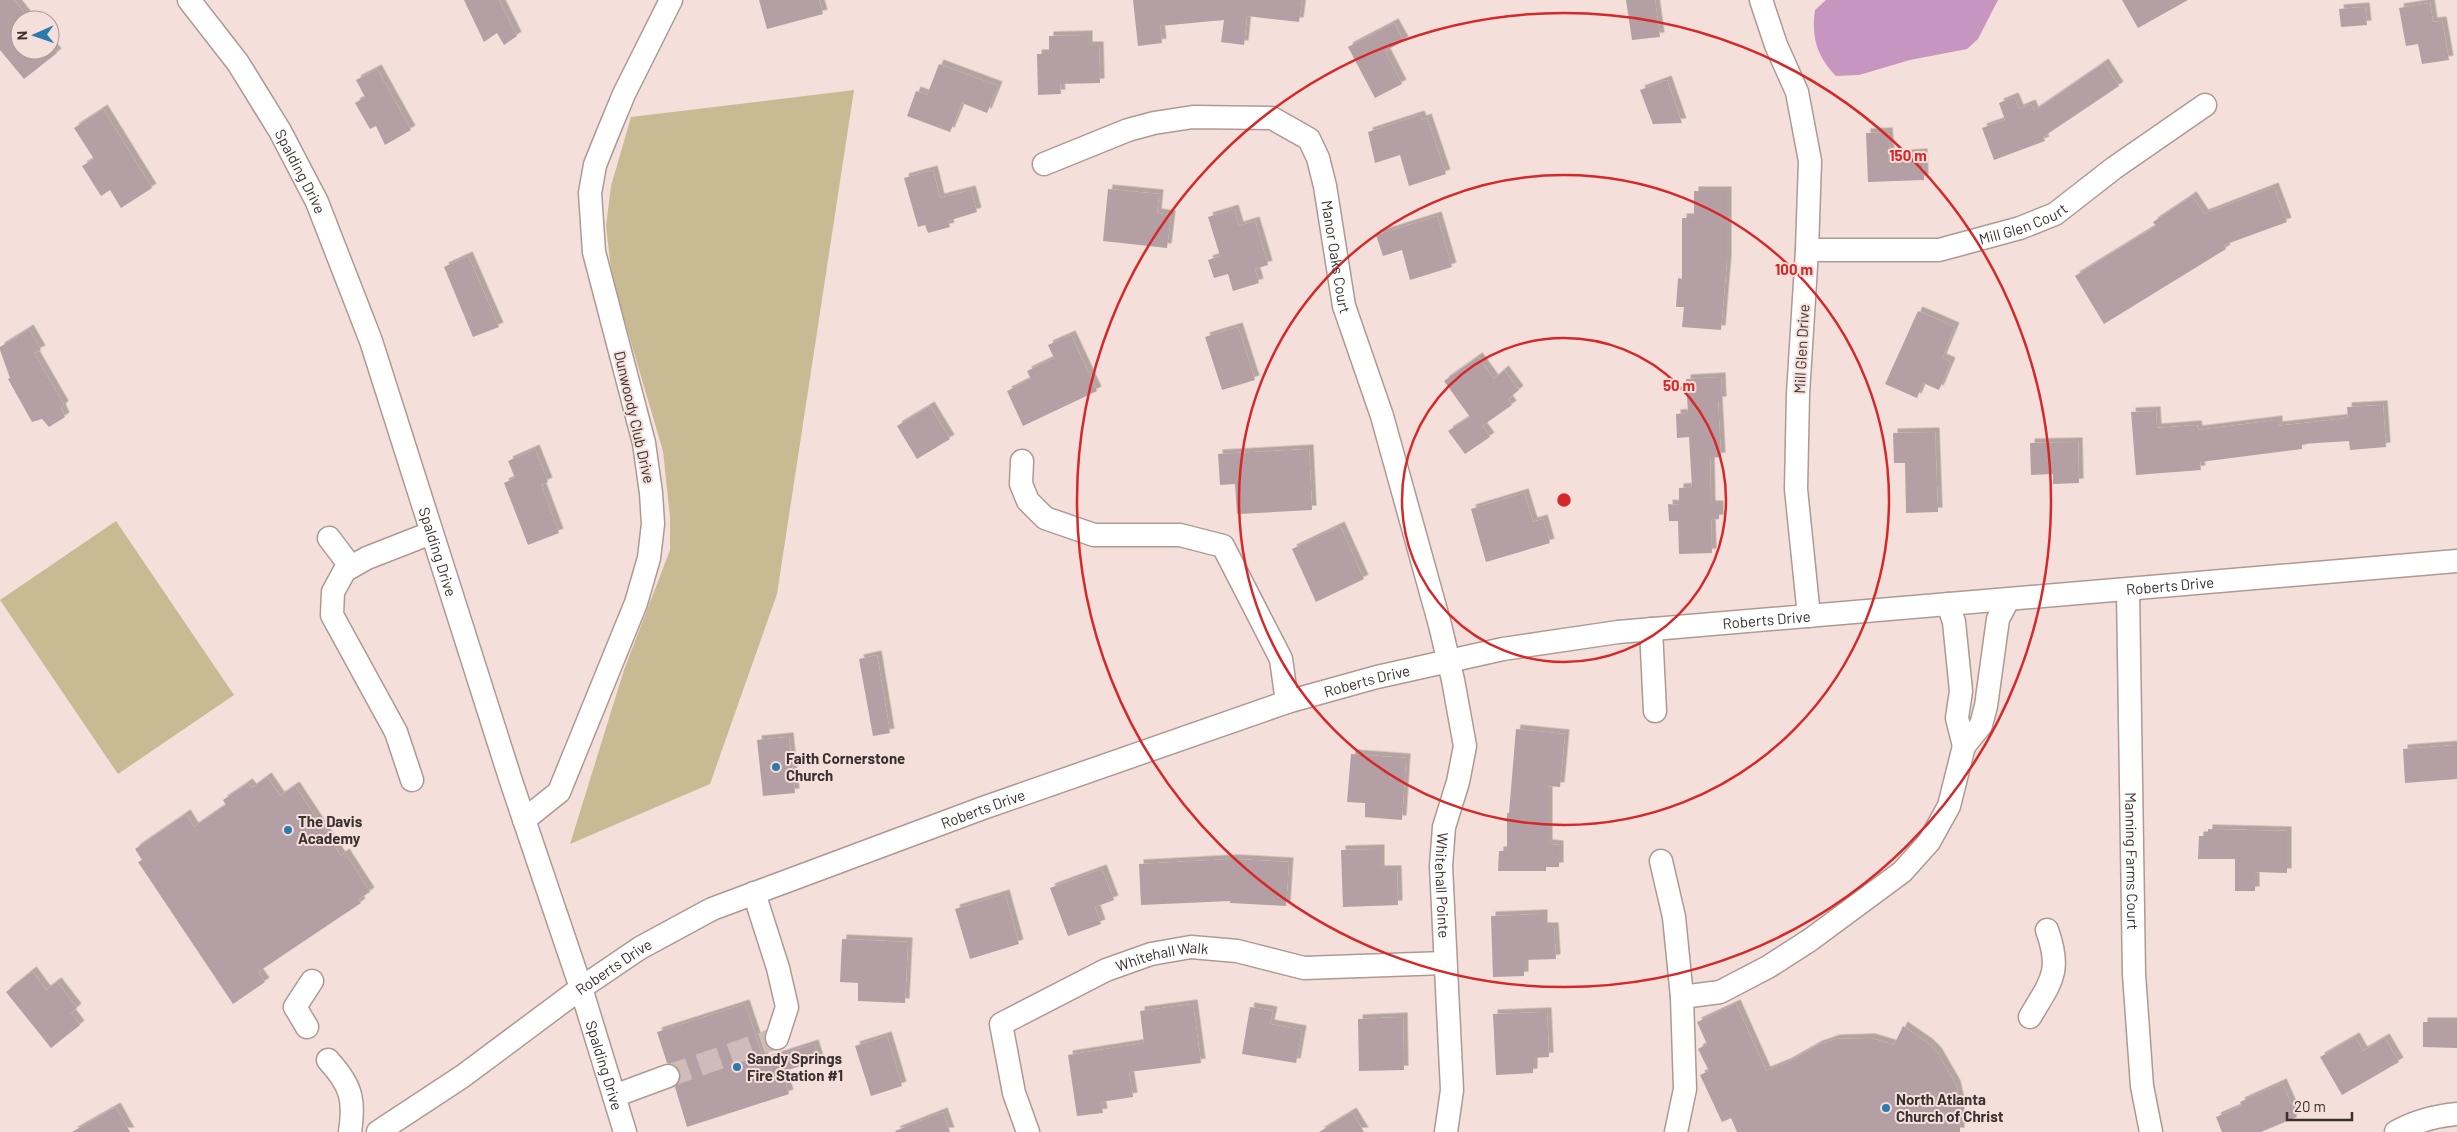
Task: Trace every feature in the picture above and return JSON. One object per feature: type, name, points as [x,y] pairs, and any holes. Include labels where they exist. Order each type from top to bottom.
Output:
[{"type":"street","name":"Spalding Drive","points":[[189,0],[238,63],[280,131],[317,202],[371,341],[524,820],[581,988],[625,1132]]},
{"type":"street","name":"Dunwoody Club Drive","points":[[524,820],[558,792],[636,603],[649,558],[652,493],[644,444],[594,252],[590,193],[595,166],[624,94],[671,0]]},
{"type":"street","name":"Mill Glen Drive","points":[[1760,0],[1776,45],[1797,92],[1810,161],[1808,250],[1798,394],[1796,489],[1809,616]]},
{"type":"street","name":"Mill Glen Court","points":[[1808,250],[1939,250],[2020,228],[2055,214],[2114,168],[2205,105]]},
{"type":"street","name":"Manor Oaks Court","points":[[1044,164],[1128,130],[1154,122],[1193,117],[1272,118],[1309,139],[1318,158],[1326,186],[1344,306],[1382,416],[1447,652]]},
{"type":"street","points":[[1022,461],[1021,484],[1028,501],[1045,518],[1094,535],[1180,535],[1223,546],[1281,660],[1287,702]]},
{"type":"street","points":[[412,780],[396,732],[332,615],[333,592],[345,570],[367,558],[431,532]]},
{"type":"street","points":[[329,538],[351,567]]},
{"type":"street","name":"Roberts Drive","points":[[378,1132],[463,1076],[581,988],[640,948],[712,909],[983,808],[1287,702],[1377,677],[1447,652],[1651,629],[2457,561]]},
{"type":"street","name":"Manning Farms Court","points":[[2128,590],[2134,974],[2142,1086],[2151,1132]]},
{"type":"street","points":[[1682,997],[1720,992],[1768,967],[1810,940],[1902,872],[1929,842],[1949,806],[1964,746],[1981,725],[1986,706],[1998,619],[2008,600]]},
{"type":"street","points":[[1948,604],[1954,622],[1961,691],[1957,718],[1964,746]]},
{"type":"street","points":[[1651,629],[1655,711]]},
{"type":"street","name":"Whitehall Pointe","points":[[1446,1132],[1452,1090],[1441,866],[1444,827],[1458,782],[1465,746],[1447,652]]},
{"type":"street","points":[[1661,861],[1674,917],[1682,997],[1685,1089],[1676,1132]]},
{"type":"street","points":[[754,893],[778,968],[787,1007],[777,1038]]},
{"type":"street","points":[[2030,1017],[2054,976],[2054,949],[2047,930]]},
{"type":"street","name":"Whitehall Walk","points":[[1028,1132],[1014,1093],[1001,1024],[1106,970],[1151,954],[1191,947],[1237,951],[1304,968],[1445,963]]},
{"type":"street","points":[[307,1027],[295,1007],[312,981]]},
{"type":"street","points":[[328,1060],[340,1073],[352,1094],[353,1112],[350,1132]]},
{"type":"street","points":[[614,1096],[668,1076]]},
{"type":"street","points":[[2396,1132],[2411,1124],[2436,1116],[2457,1114]]},
{"type":"shaded area","points":[[1826,0],[1998,0],[1978,39],[1967,49],[1910,60],[1859,75],[1836,76],[1829,69],[1820,54],[1815,37],[1815,10]]},
{"type":"shaded area","points":[[854,90],[777,594],[710,784],[570,844],[624,670],[670,550],[670,517],[663,451],[612,278],[606,226],[611,186],[631,117]]},
{"type":"shaded area","points":[[116,521],[234,695],[118,774],[0,600]]},
{"type":"building","points":[[0,0],[14,0],[22,10],[10,10],[10,60],[48,60],[24,79],[0,50]]},
{"type":"building","points":[[464,0],[499,0],[517,36],[504,45],[497,33],[484,42]]},
{"type":"building","points":[[759,0],[819,0],[823,14],[767,29]]},
{"type":"building","points":[[1133,0],[1302,0],[1299,22],[1247,16],[1244,45],[1221,42],[1224,20],[1160,26],[1162,43],[1138,46]]},
{"type":"building","points":[[1626,0],[1655,0],[1660,37],[1632,40]]},
{"type":"building","points":[[2122,0],[2188,0],[2138,28]]},
{"type":"building","points":[[2430,3],[2433,22],[2442,21],[2449,60],[2422,64],[2418,44],[2406,46],[2399,8]]},
{"type":"building","points":[[2365,7],[2367,25],[2341,27],[2339,9]]},
{"type":"building","points":[[1394,23],[1404,41],[1385,51],[1402,84],[1375,98],[1348,47]]},
{"type":"building","points":[[1088,35],[1088,46],[1099,46],[1100,83],[1060,84],[1061,94],[1038,95],[1037,54],[1049,54],[1049,36]]},
{"type":"building","points":[[2104,63],[2119,86],[2043,137],[2045,141],[1994,160],[1982,128],[2005,120],[1999,103],[2014,97],[2019,109],[2031,104],[2034,111]]},
{"type":"building","points":[[939,64],[998,86],[987,113],[962,103],[950,132],[907,116],[916,91],[927,95]]},
{"type":"building","points":[[377,69],[411,130],[385,145],[376,126],[370,129],[355,103],[365,97],[356,80]]},
{"type":"building","points":[[1667,80],[1682,123],[1653,124],[1640,90]]},
{"type":"building","points":[[103,109],[152,188],[121,208],[110,190],[101,196],[82,166],[94,159],[74,128]]},
{"type":"building","points":[[1420,115],[1422,120],[1427,118],[1446,174],[1409,186],[1400,155],[1375,163],[1368,132]]},
{"type":"building","points":[[1888,132],[1890,155],[1923,153],[1924,180],[1868,182],[1866,133]]},
{"type":"building","points":[[933,170],[940,198],[971,190],[977,212],[948,221],[950,227],[928,233],[925,225],[918,227],[904,178]]},
{"type":"building","points":[[2274,187],[2287,222],[2224,245],[2226,249],[2104,324],[2075,276],[2156,226],[2153,222],[2192,196],[2204,214]]},
{"type":"building","points":[[1108,189],[1159,194],[1157,213],[1171,215],[1167,248],[1103,241]]},
{"type":"building","points":[[1694,191],[1727,191],[1727,260],[1721,330],[1682,327],[1684,307],[1676,307],[1678,278],[1682,279],[1682,218],[1694,218]]},
{"type":"building","points":[[1234,209],[1239,226],[1255,221],[1268,265],[1255,269],[1259,283],[1233,291],[1228,274],[1214,278],[1208,260],[1220,256],[1208,217]]},
{"type":"building","points":[[1437,216],[1452,267],[1410,280],[1402,250],[1383,256],[1376,235]]},
{"type":"building","points":[[468,256],[499,327],[473,337],[444,267]]},
{"type":"building","points":[[1918,311],[1955,327],[1942,358],[1951,362],[1939,390],[1923,383],[1917,398],[1885,384]]},
{"type":"building","points":[[1238,327],[1255,380],[1222,390],[1205,337]]},
{"type":"building","points":[[29,329],[41,350],[34,353],[64,405],[61,408],[65,417],[49,427],[42,419],[32,422],[8,379],[10,378],[0,350],[0,347]]},
{"type":"building","points":[[1071,335],[1097,391],[1023,426],[1007,391],[1031,379],[1027,371],[1054,358],[1048,345]]},
{"type":"building","points":[[1478,357],[1494,379],[1504,370],[1519,390],[1508,399],[1512,405],[1482,426],[1490,437],[1465,454],[1448,431],[1470,417],[1444,381]]},
{"type":"building","points":[[1721,377],[1722,401],[1718,401],[1721,457],[1710,458],[1711,505],[1719,505],[1719,519],[1711,520],[1712,553],[1679,554],[1678,521],[1669,521],[1668,504],[1679,505],[1679,488],[1692,487],[1689,437],[1677,438],[1676,414],[1688,413],[1686,379]]},
{"type":"building","points":[[2383,405],[2386,447],[2350,450],[2349,441],[2302,444],[2302,449],[2200,462],[2201,470],[2136,475],[2131,412],[2156,411],[2157,428],[2197,425],[2198,430],[2278,420],[2278,426],[2348,418],[2347,407]]},
{"type":"building","points":[[930,406],[950,439],[917,459],[897,426]]},
{"type":"building","points":[[1935,432],[1938,512],[1906,513],[1905,463],[1894,463],[1893,433]]},
{"type":"building","points":[[2078,442],[2079,483],[2053,484],[2053,474],[2031,475],[2030,443]]},
{"type":"building","points":[[535,449],[548,482],[541,485],[559,533],[528,545],[504,483],[515,478],[508,461]]},
{"type":"building","points":[[1309,449],[1312,510],[1237,514],[1235,484],[1220,485],[1218,454]]},
{"type":"building","points":[[1524,493],[1533,522],[1543,519],[1550,543],[1486,562],[1471,509]]},
{"type":"building","points":[[1340,526],[1364,579],[1316,602],[1292,549]]},
{"type":"building","points":[[877,655],[890,733],[873,736],[859,659]]},
{"type":"building","points":[[1516,729],[1565,734],[1560,787],[1548,786],[1548,844],[1559,845],[1559,867],[1546,867],[1546,871],[1498,871],[1499,851],[1507,851],[1507,813],[1509,813]]},
{"type":"building","name":"Faith Cornerstone Church","points":[[789,737],[795,793],[763,796],[757,740]]},
{"type":"building","points":[[2457,745],[2457,779],[2405,783],[2403,749]]},
{"type":"building","points":[[1351,754],[1406,758],[1402,820],[1365,817],[1365,803],[1347,802]]},
{"type":"building","points":[[267,777],[280,796],[295,786],[341,856],[345,853],[370,892],[359,899],[361,903],[258,972],[265,982],[233,1004],[138,862],[142,860],[135,849],[186,814],[194,827],[226,805],[223,800],[248,783],[252,788]]},
{"type":"building","points":[[2208,829],[2287,831],[2287,873],[2255,872],[2255,891],[2235,891],[2235,859],[2198,859],[2199,836],[2208,836]]},
{"type":"building","points":[[1380,849],[1380,870],[1397,870],[1398,905],[1343,907],[1341,850]]},
{"type":"building","points":[[1232,859],[1289,862],[1286,906],[1230,903],[1230,901],[1141,905],[1139,864]]},
{"type":"building","points":[[1102,869],[1114,900],[1095,907],[1101,924],[1068,936],[1050,888]]},
{"type":"building","points":[[1005,894],[1019,944],[970,959],[955,909]]},
{"type":"building","points":[[1543,914],[1543,927],[1554,927],[1556,959],[1524,960],[1524,976],[1493,977],[1491,916]]},
{"type":"building","points":[[842,939],[908,942],[905,1003],[858,1001],[858,983],[840,982]]},
{"type":"building","points":[[32,971],[46,990],[57,982],[77,1008],[71,1013],[80,1025],[51,1048],[6,992]]},
{"type":"building","name":"Sandy Springs Fire Station #1","points":[[745,1004],[764,1060],[814,1044],[819,1060],[782,1072],[789,1094],[687,1127],[675,1087],[681,1079],[680,1072],[676,1066],[667,1063],[657,1032]]},
{"type":"building","points":[[1193,1004],[1201,1063],[1129,1072],[1133,1097],[1101,1102],[1103,1113],[1077,1116],[1068,1055],[1144,1043],[1140,1011]]},
{"type":"building","points":[[1736,1004],[1766,1071],[1786,1063],[1818,1045],[1836,1039],[1871,1038],[1894,1045],[1903,1026],[1928,1043],[1937,1052],[1956,1085],[1960,1103],[1960,1132],[1737,1132],[1731,1118],[1722,1122],[1700,1075],[1709,1071],[1698,1049],[1707,1044],[1697,1022]]},
{"type":"building","points":[[1250,1007],[1273,1011],[1270,1024],[1302,1030],[1296,1063],[1242,1054]]},
{"type":"building","points":[[1547,1012],[1549,1057],[1533,1058],[1533,1073],[1496,1075],[1493,1014]]},
{"type":"building","points":[[1403,1017],[1404,1070],[1359,1071],[1358,1019]]},
{"type":"building","points":[[2423,1022],[2457,1022],[2457,1048],[2423,1047]]},
{"type":"building","points":[[887,1036],[902,1086],[871,1096],[855,1046]]},
{"type":"building","points":[[2355,1037],[2363,1051],[2385,1038],[2399,1062],[2342,1095],[2320,1057]]},
{"type":"building","points":[[2282,1083],[2297,1117],[2261,1132],[2222,1132],[2216,1117],[2242,1106],[2240,1102]]},
{"type":"building","points":[[116,1107],[130,1132],[72,1132]]},
{"type":"building","points":[[943,1112],[950,1132],[895,1131]]},
{"type":"building","points":[[1352,1112],[1364,1132],[1319,1132]]},
{"type":"tunnel","points":[[668,1076],[777,1038]]},
{"type":"place","name":"Faith Cornerstone Church","points":[[776,767]]},
{"type":"place","name":"The Davis Academy","points":[[288,830]]},
{"type":"place","name":"Sandy Springs Fire Station #1","points":[[737,1067]]},
{"type":"place","name":"North Atlanta Church of Christ","points":[[1886,1108]]}]
